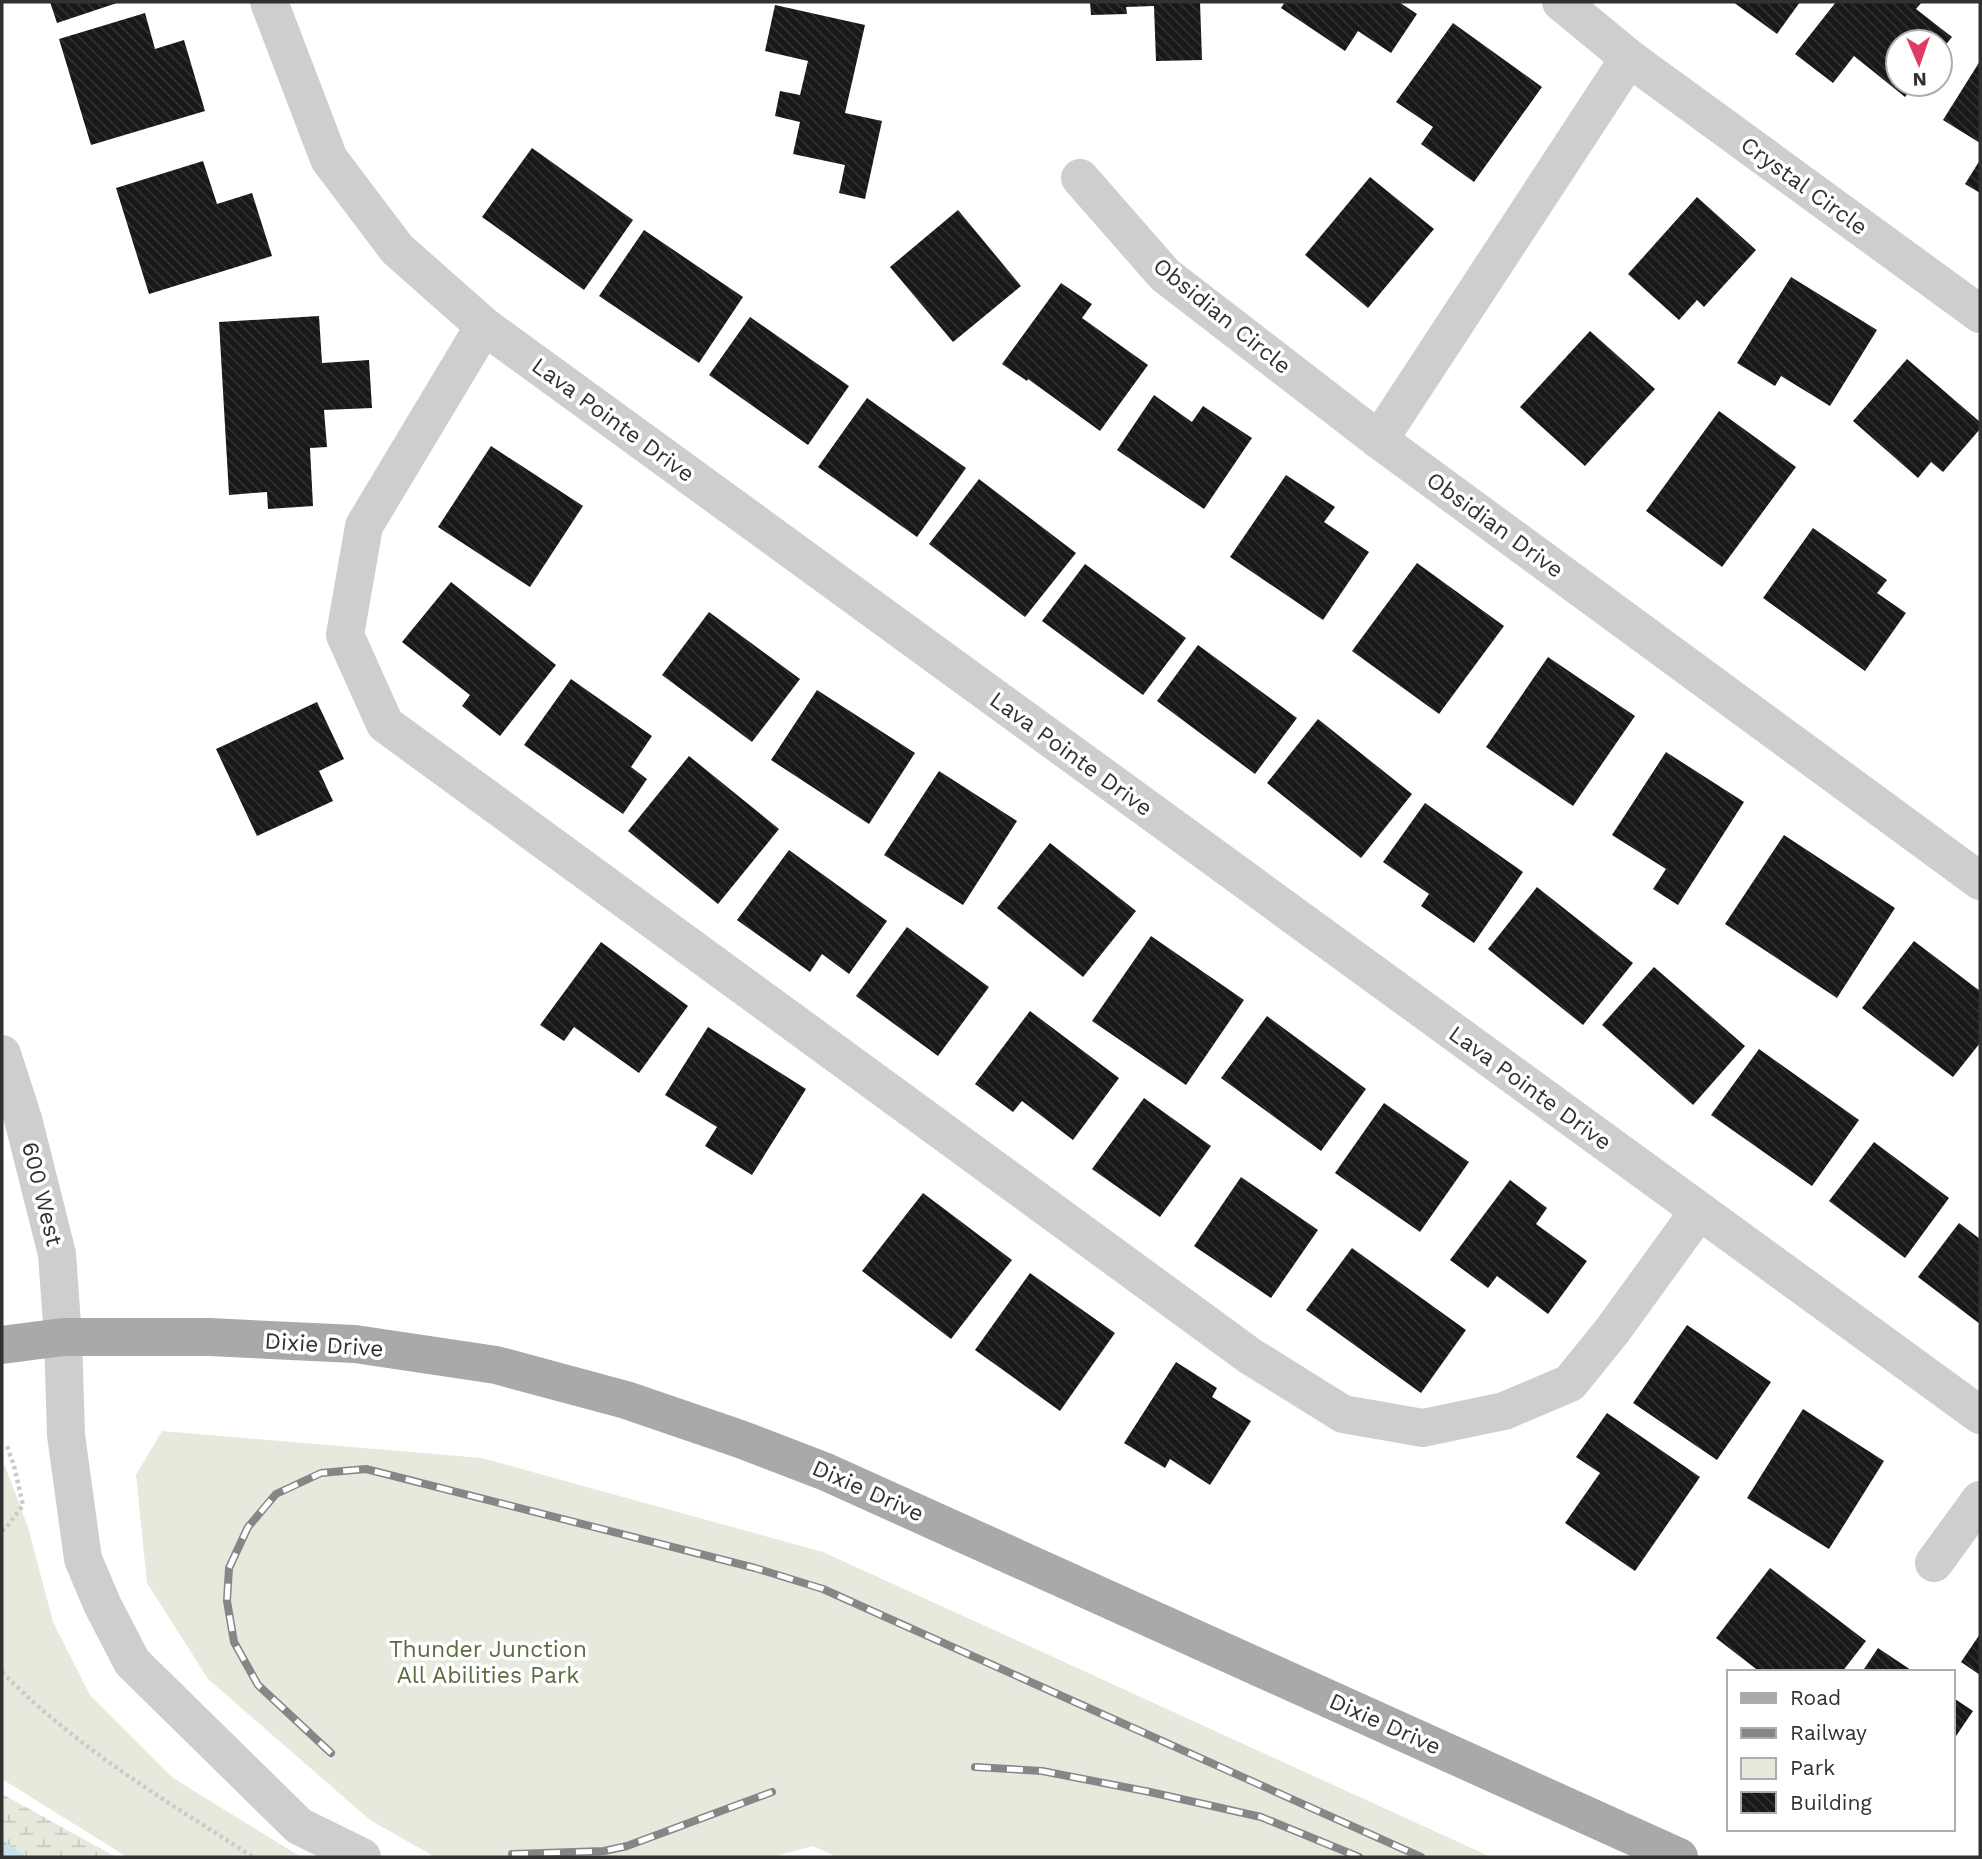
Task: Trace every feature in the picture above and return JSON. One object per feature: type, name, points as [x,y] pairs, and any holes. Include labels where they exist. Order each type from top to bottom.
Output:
[{"type":"main road","name":"Dixie Drive","points":[[2,1345],[63,1337],[209,1337],[355,1344],[496,1365],[626,1400],[827,1472],[1679,1857]]},
{"type":"street","name":"Crystal Circle","points":[[1561,2],[1629,58],[1980,314]]},
{"type":"street","name":"Lava Pointe Drive","points":[[272,3],[329,159],[397,249],[484,326],[1980,1415]]},
{"type":"street","points":[[1379,440],[1629,58]]},
{"type":"street","name":"Obsidian Circle","points":[[1080,178],[1165,275],[1379,440]]},
{"type":"street","points":[[484,326],[364,526],[345,635],[385,724],[1239,1348],[1343,1414],[1423,1428],[1504,1410],[1570,1383],[1612,1331],[1699,1211]]},
{"type":"street","name":"Obsidian Drive","points":[[1379,440],[1980,881]]},
{"type":"street","name":"600 West","points":[[2,1054],[23,1119],[57,1254],[66,1435],[83,1559],[102,1604],[132,1662],[299,1826],[362,1857]]},
{"type":"street","points":[[1934,1563],[1980,1500]]},
{"type":"path","points":[[2,1531],[23,1504],[15,1466],[7,1446]]},
{"type":"path","points":[[2,1672],[27,1698],[120,1771],[253,1857]]},
{"type":"green space","name":"Thunder Junction All Abilities Park","points":[[162,1431],[482,1458],[823,1552],[1491,1857],[837,1857],[813,1846],[772,1857],[435,1857],[370,1820],[208,1679],[147,1583],[136,1475]]},
{"type":"green space","points":[[2,1464],[28,1527],[53,1622],[90,1695],[173,1778],[301,1857],[127,1857],[2,1779]]},
{"type":"green space","points":[[2,1794],[13,1800],[116,1857],[2,1857]]},
{"type":"water","points":[[2,1840],[27,1857],[2,1857]]},
{"type":"building","points":[[50,2],[120,2],[57,23]]},
{"type":"building","points":[[1090,2],[1200,2],[1202,60],[1156,61],[1154,6],[1126,7],[1127,14],[1091,15]]},
{"type":"building","points":[[1285,2],[1399,2],[1417,14],[1391,53],[1358,31],[1345,51],[1281,8]]},
{"type":"building","points":[[1733,2],[1800,2],[1777,34]]},
{"type":"building","points":[[1836,2],[1922,2],[1916,9],[1940,28],[1884,28],[1884,80],[1854,56],[1833,83],[1795,54]]},
{"type":"building","points":[[775,5],[865,25],[845,113],[882,121],[865,199],[839,193],[845,165],[793,154],[800,122],[775,116],[780,91],[800,95],[808,61],[765,51]]},
{"type":"building","points":[[145,13],[155,49],[184,40],[205,111],[91,145],[59,39]]},
{"type":"building","points":[[1453,23],[1542,87],[1474,182],[1421,144],[1433,127],[1396,102]]},
{"type":"building","points":[[1980,61],[1980,143],[1943,120]]},
{"type":"building","points":[[532,148],[633,220],[584,290],[482,217]]},
{"type":"building","points":[[1980,160],[1980,193],[1965,184]]},
{"type":"building","points":[[203,161],[217,204],[252,193],[272,256],[149,294],[116,188]]},
{"type":"building","points":[[1370,177],[1434,229],[1368,308],[1305,255]]},
{"type":"building","points":[[1697,197],[1756,250],[1704,307],[1697,300],[1679,320],[1628,274]]},
{"type":"building","points":[[958,210],[1021,286],[953,342],[890,267]]},
{"type":"building","points":[[644,230],[743,297],[699,363],[599,296]]},
{"type":"building","points":[[1791,277],[1877,330],[1830,406],[1781,376],[1775,386],[1737,363]]},
{"type":"building","points":[[1061,283],[1092,304],[1082,318],[1148,365],[1100,431],[1028,379],[1027,381],[1002,364]]},
{"type":"building","points":[[319,316],[322,363],[369,360],[372,408],[324,410],[327,447],[310,448],[313,506],[268,509],[267,492],[229,495],[219,322]]},
{"type":"building","points":[[750,317],[849,386],[808,445],[709,375]]},
{"type":"building","points":[[1590,331],[1655,389],[1585,466],[1520,407]]},
{"type":"building","points":[[1907,359],[1980,422],[1980,429],[1943,472],[1931,462],[1918,478],[1853,421]]},
{"type":"building","points":[[1154,395],[1192,422],[1203,406],[1252,438],[1204,509],[1117,450]]},
{"type":"building","points":[[867,398],[966,468],[917,537],[818,467]]},
{"type":"building","points":[[1719,411],[1796,467],[1722,567],[1646,511]]},
{"type":"building","points":[[491,446],[583,506],[530,587],[438,527]]},
{"type":"building","points":[[1286,475],[1335,507],[1324,522],[1369,552],[1323,620],[1230,557]]},
{"type":"building","points":[[979,479],[1076,553],[1025,617],[929,544]]},
{"type":"building","points":[[1813,528],[1887,580],[1877,593],[1906,613],[1865,671],[1763,598]]},
{"type":"building","points":[[1417,563],[1504,626],[1439,714],[1352,651]]},
{"type":"building","points":[[1085,564],[1186,638],[1143,695],[1042,621]]},
{"type":"building","points":[[451,582],[556,665],[500,736],[462,706],[470,695],[402,642]]},
{"type":"building","points":[[709,612],[800,679],[752,742],[662,675]]},
{"type":"building","points":[[1198,645],[1297,718],[1255,774],[1157,701]]},
{"type":"building","points":[[1548,657],[1635,716],[1573,806],[1486,747]]},
{"type":"building","points":[[571,679],[652,736],[631,767],[647,779],[623,814],[524,745]]},
{"type":"building","points":[[817,690],[915,753],[869,824],[771,760]]},
{"type":"building","points":[[317,702],[344,759],[319,771],[333,801],[257,836],[216,749]]},
{"type":"building","points":[[1318,719],[1412,794],[1361,858],[1267,783]]},
{"type":"building","points":[[1666,752],[1744,802],[1678,905],[1653,889],[1666,869],[1612,835]]},
{"type":"building","points":[[689,756],[779,829],[718,904],[628,831]]},
{"type":"building","points":[[939,771],[1017,821],[963,905],[884,855]]},
{"type":"building","points":[[1425,803],[1523,872],[1474,943],[1421,906],[1429,894],[1383,862]]},
{"type":"building","points":[[1784,835],[1895,908],[1837,998],[1725,924]]},
{"type":"building","points":[[1050,843],[1136,911],[1083,977],[997,908]]},
{"type":"building","points":[[789,850],[887,921],[849,974],[822,954],[810,972],[737,920]]},
{"type":"building","points":[[1537,887],[1633,963],[1583,1025],[1488,949]]},
{"type":"building","points":[[907,927],[989,987],[938,1056],[856,996]]},
{"type":"building","points":[[1151,936],[1244,1000],[1186,1085],[1092,1021]]},
{"type":"building","points":[[1914,941],[1980,991],[1980,1043],[1953,1077],[1862,1008]]},
{"type":"building","points":[[601,942],[688,1006],[639,1073],[574,1027],[564,1041],[540,1025]]},
{"type":"building","points":[[1654,967],[1745,1046],[1693,1105],[1602,1025]]},
{"type":"building","points":[[1030,1011],[1119,1078],[1073,1140],[1022,1101],[1013,1112],[975,1084]]},
{"type":"building","points":[[1267,1016],[1366,1089],[1321,1151],[1221,1078]]},
{"type":"building","points":[[708,1027],[806,1089],[752,1175],[705,1146],[717,1127],[665,1095]]},
{"type":"building","points":[[1759,1049],[1859,1120],[1812,1186],[1711,1115]]},
{"type":"building","points":[[1144,1098],[1211,1146],[1160,1217],[1092,1169]]},
{"type":"building","points":[[1384,1103],[1469,1162],[1420,1232],[1335,1173]]},
{"type":"building","points":[[1874,1142],[1949,1198],[1905,1258],[1829,1201]]},
{"type":"building","points":[[1241,1177],[1318,1230],[1271,1298],[1194,1246]]},
{"type":"building","points":[[1510,1180],[1547,1208],[1536,1224],[1587,1261],[1548,1314],[1497,1276],[1488,1288],[1450,1260]]},
{"type":"building","points":[[923,1193],[1012,1260],[951,1339],[862,1271]]},
{"type":"building","points":[[1959,1223],[1980,1239],[1980,1324],[1918,1277]]},
{"type":"building","points":[[1352,1248],[1466,1330],[1421,1393],[1306,1310]]},
{"type":"building","points":[[1030,1273],[1115,1333],[1060,1411],[975,1350]]},
{"type":"building","points":[[1687,1325],[1771,1382],[1717,1460],[1633,1403]]},
{"type":"building","points":[[1176,1362],[1217,1388],[1212,1397],[1251,1421],[1210,1485],[1170,1459],[1165,1468],[1124,1443]]},
{"type":"building","points":[[1803,1409],[1884,1461],[1829,1549],[1747,1498]]},
{"type":"building","points":[[1607,1413],[1700,1477],[1635,1571],[1565,1523],[1600,1473],[1576,1457]]},
{"type":"building","points":[[1770,1568],[1866,1641],[1844,1670],[1757,1670],[1716,1638]]},
{"type":"building","points":[[1980,1634],[1980,1675],[1961,1662]]},
{"type":"building","points":[[1878,1648],[1911,1670],[1863,1670]]},
{"type":"building","points":[[1954,1698],[1973,1711],[1954,1739]]},
{"type":"railway","points":[[331,1753],[258,1685],[234,1642],[227,1601],[229,1568],[248,1527],[276,1494],[321,1473],[366,1469],[755,1568],[823,1589],[1421,1857]]},
{"type":"railway","points":[[975,1767],[1042,1771],[1261,1817],[1359,1857]]},
{"type":"railway","points":[[512,1854],[604,1851],[627,1846],[772,1792]]}]
